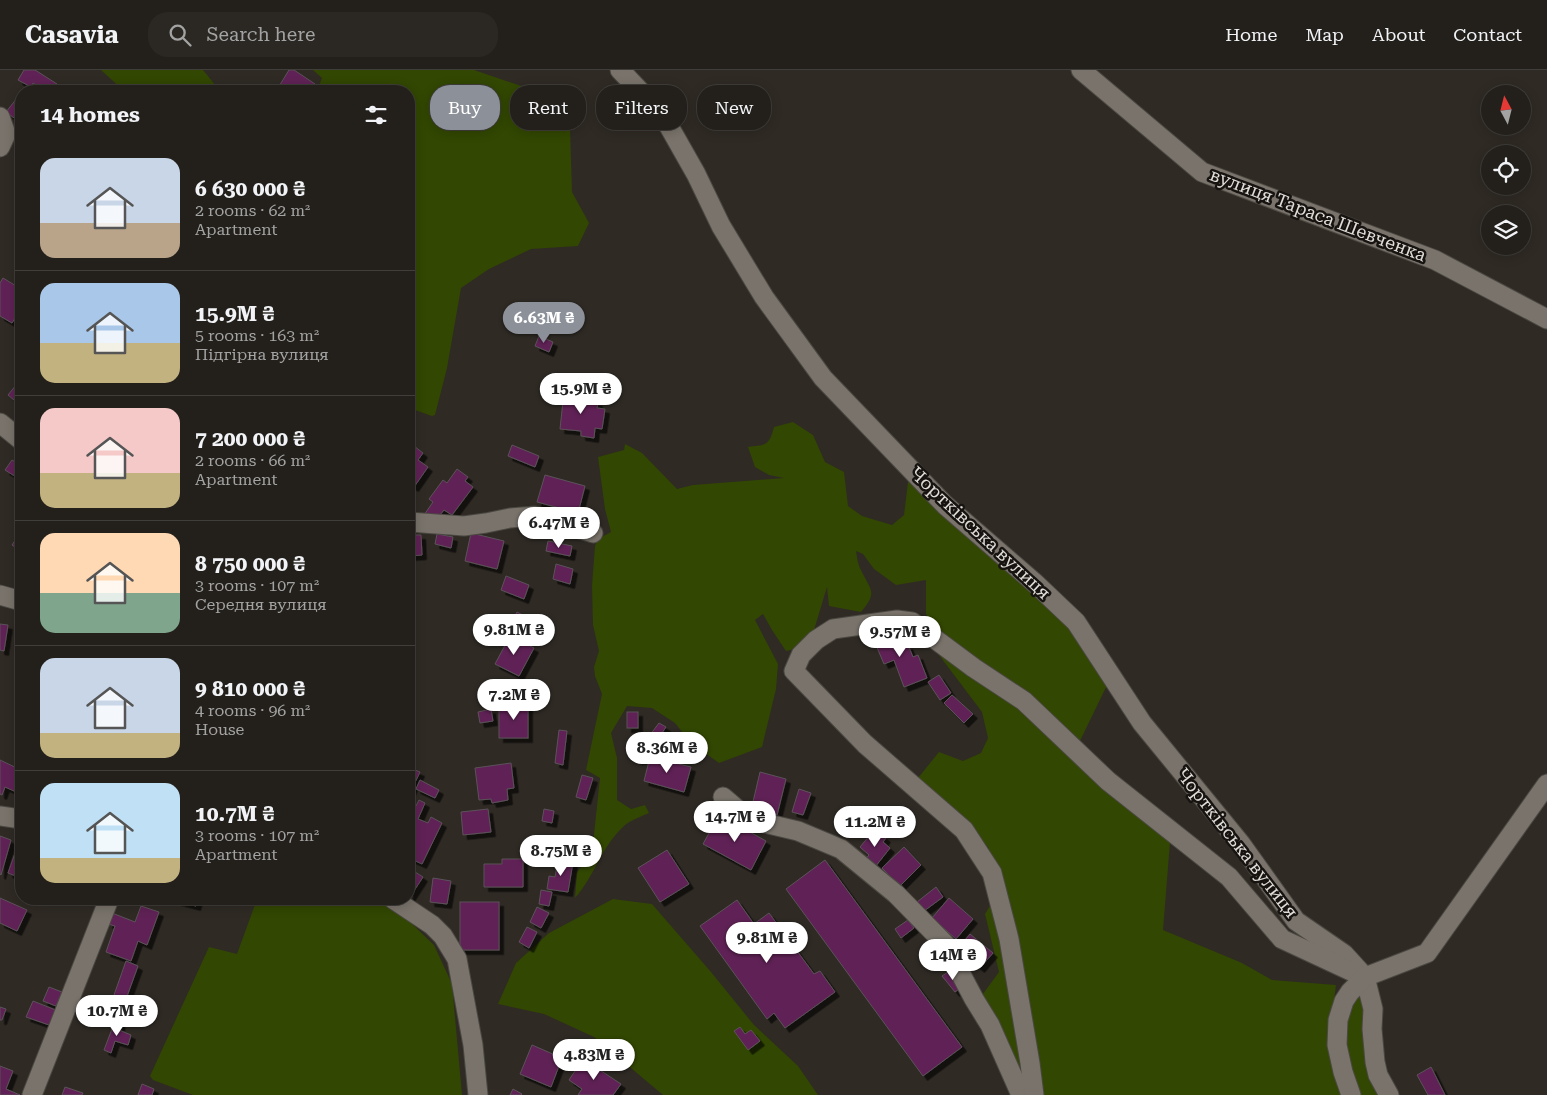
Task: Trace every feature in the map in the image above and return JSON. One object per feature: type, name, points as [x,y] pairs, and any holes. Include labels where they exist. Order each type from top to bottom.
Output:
[{"type":"street","name":"Чортківська вулиця","points":[[620,70],[662,114],[696,174],[722,226],[764,297],[823,378],[945,505],[1036,584],[1076,622],[1142,723],[1241,844],[1296,921],[1344,954],[1365,977]]},
{"type":"street","name":"вулиця Тараса Шевченка","points":[[1081,70],[1202,172],[1435,260],[1547,318]]},
{"type":"street","points":[[0,117],[6,134],[0,147]]},
{"type":"street","points":[[0,423],[15,435]]},
{"type":"street","points":[[415,522],[464,526],[510,518],[535,516],[593,533]]},
{"type":"street","points":[[0,595],[15,599]]},
{"type":"street","points":[[1034,1095],[1008,939],[992,873],[964,830],[864,744],[794,671],[801,655],[816,640],[833,628],[897,620],[912,622],[974,668],[1024,701],[1108,781],[1229,877],[1282,939],[1365,977]]},
{"type":"street","points":[[1351,1095],[1343,1072],[1337,1045],[1338,1020],[1344,1001],[1365,977],[1427,953],[1547,784]]},
{"type":"street","points":[[723,797],[744,815],[764,823],[798,831],[841,849],[896,894],[945,944],[990,1025],[1021,1095]]},
{"type":"street","points":[[0,816],[15,818]]},
{"type":"street","points":[[32,1095],[107,905]]},
{"type":"street","points":[[402,905],[432,925],[447,941],[457,959],[474,1045],[478,1095]]},
{"type":"street","points":[[1365,977],[1373,1009],[1372,1030],[1375,1062],[1378,1075],[1388,1095]]},
{"type":"green space","points":[[101,70],[203,70],[215,85],[117,85]]},
{"type":"green space","points":[[313,70],[474,70],[518,85],[510,85],[510,130],[570,130],[572,192],[589,223],[578,246],[531,249],[489,269],[461,288],[447,368],[435,415],[432,416],[415,410],[415,85],[319,85],[322,78]]},
{"type":"green space","points":[[793,422],[813,435],[825,462],[844,472],[848,506],[862,516],[892,525],[904,515],[909,474],[1075,624],[1110,679],[1078,745],[939,637],[926,614],[926,580],[896,585],[874,569],[863,554],[856,551],[859,566],[871,591],[870,600],[861,612],[829,606],[827,587],[814,630],[795,649],[786,651],[763,614],[755,620],[778,664],[776,689],[762,747],[719,763],[691,743],[675,723],[652,708],[627,706],[611,733],[617,758],[617,800],[631,809],[645,805],[649,813],[627,823],[608,844],[582,890],[575,898],[577,872],[592,853],[600,778],[586,770],[602,694],[595,676],[594,667],[599,651],[593,625],[592,586],[595,546],[598,539],[611,532],[605,509],[598,457],[624,450],[625,444],[642,453],[677,489],[693,485],[784,478],[769,475],[755,467],[748,447],[763,445],[770,438],[774,427]]},
{"type":"green space","points":[[939,655],[951,658],[1010,696],[1170,842],[1163,930],[1242,963],[1272,980],[1336,985],[1329,1039],[1344,1095],[1029,1095],[980,998],[999,972],[985,914],[1000,889],[996,868],[988,847],[956,813],[918,778],[939,752],[963,761],[981,753],[988,738],[982,712]]},
{"type":"green space","points":[[613,899],[652,904],[754,1025],[798,1066],[818,1095],[663,1095],[594,1037],[544,1014],[498,1004],[516,963],[549,933]]},
{"type":"green space","points":[[255,905],[384,905],[411,923],[434,945],[452,984],[462,1095],[193,1095],[153,1080],[150,1076],[209,947],[237,954]]},
{"type":"green space","points":[[1358,992],[1361,992],[1385,1095],[1356,1095],[1344,1040],[1345,1022]]},
{"type":"building","points":[[24,70],[35,70],[57,84],[36,85],[33,83],[32,85],[27,85],[18,80]]},
{"type":"building","points":[[289,70],[294,70],[315,84],[314,85],[280,85]]},
{"type":"building","points":[[15,101],[15,119],[6,112]]},
{"type":"building","points":[[3,278],[15,285],[15,318],[12,323],[0,316],[0,283]]},
{"type":"building","points":[[539,336],[553,342],[549,352],[535,346]]},
{"type":"building","points":[[15,386],[15,401],[8,395]]},
{"type":"building","points":[[564,392],[585,394],[584,400],[598,402],[597,408],[605,409],[602,429],[595,428],[594,438],[581,436],[581,431],[560,429]]},
{"type":"building","points":[[512,445],[539,456],[535,467],[508,456]]},
{"type":"building","points":[[415,447],[423,453],[418,460],[428,467],[415,486]]},
{"type":"building","points":[[12,460],[15,462],[15,476],[5,470]]},
{"type":"building","points":[[457,469],[468,477],[465,481],[473,487],[452,515],[444,510],[434,522],[424,515],[433,502],[429,499],[443,480],[447,483]]},
{"type":"building","points":[[545,475],[585,486],[578,513],[537,502]]},
{"type":"building","points":[[471,533],[504,541],[497,569],[465,561]]},
{"type":"building","points":[[437,534],[453,537],[451,548],[435,544]]},
{"type":"building","points":[[415,535],[421,535],[422,555],[415,556]]},
{"type":"building","points":[[548,541],[572,546],[570,556],[546,551]]},
{"type":"building","points":[[556,564],[573,569],[570,584],[553,579]]},
{"type":"building","points":[[506,576],[529,585],[524,599],[501,590]]},
{"type":"building","points":[[517,612],[536,622],[529,634],[511,625]]},
{"type":"building","points":[[0,624],[8,625],[4,651],[0,650]]},
{"type":"building","points":[[895,629],[902,647],[908,645],[913,657],[918,655],[927,678],[904,687],[894,660],[884,664],[873,638]]},
{"type":"building","points":[[510,636],[534,648],[519,676],[495,664]]},
{"type":"building","points":[[939,675],[951,693],[940,700],[928,682]]},
{"type":"building","points":[[952,695],[973,714],[964,723],[944,703]]},
{"type":"building","points":[[499,704],[528,704],[528,738],[499,738]]},
{"type":"building","points":[[491,709],[493,721],[480,723],[478,712]]},
{"type":"building","points":[[627,712],[638,712],[638,728],[627,728]]},
{"type":"building","points":[[659,723],[666,727],[657,740],[650,735]]},
{"type":"building","points":[[559,730],[567,731],[563,765],[555,763]]},
{"type":"building","points":[[644,745],[646,759],[637,760],[636,746]]},
{"type":"building","points":[[650,757],[691,767],[684,792],[644,781]]},
{"type":"building","points":[[0,760],[15,767],[15,789],[14,791],[5,787],[2,795],[0,794]]},
{"type":"building","points":[[511,763],[514,788],[507,789],[508,800],[492,803],[491,799],[479,800],[475,768]]},
{"type":"building","points":[[415,770],[420,772],[415,782]]},
{"type":"building","points":[[760,772],[786,779],[777,815],[764,812],[766,805],[753,802]]},
{"type":"building","points":[[582,775],[593,778],[586,800],[576,797]]},
{"type":"building","points":[[420,780],[439,790],[435,798],[416,789]]},
{"type":"building","points":[[799,789],[811,793],[803,815],[792,812]]},
{"type":"building","points":[[419,800],[425,803],[418,819],[428,823],[431,817],[442,823],[422,864],[415,861],[416,806]]},
{"type":"building","points":[[858,807],[877,819],[871,828],[856,820],[851,829],[837,820],[842,811],[852,817]]},
{"type":"building","points":[[488,809],[491,832],[463,835],[461,812]]},
{"type":"building","points":[[544,809],[554,811],[552,823],[542,821]]},
{"type":"building","points":[[719,815],[766,841],[751,870],[703,844]]},
{"type":"building","points":[[875,829],[886,838],[883,842],[890,848],[875,867],[865,860],[869,855],[860,847]]},
{"type":"building","points":[[0,836],[11,840],[1,875],[0,874]]},
{"type":"building","points":[[904,847],[921,865],[900,886],[882,868]]},
{"type":"building","points":[[667,850],[689,884],[660,902],[638,868]]},
{"type":"building","points":[[15,853],[15,876],[8,873]]},
{"type":"building","points":[[502,859],[523,859],[523,887],[484,887],[484,864],[502,864]]},
{"type":"building","points":[[558,860],[573,862],[568,892],[547,889],[549,876],[555,877]]},
{"type":"building","points":[[825,860],[962,1047],[923,1076],[786,889]]},
{"type":"building","points":[[415,872],[423,877],[415,889]]},
{"type":"building","points":[[433,878],[451,881],[447,904],[430,902]]},
{"type":"building","points":[[936,887],[943,897],[924,911],[917,902]]},
{"type":"building","points":[[541,890],[552,892],[549,906],[539,904]]},
{"type":"building","points":[[0,898],[27,910],[17,931],[0,923]]},
{"type":"building","points":[[949,898],[973,919],[956,939],[932,918]]},
{"type":"building","points":[[737,900],[754,924],[769,913],[814,974],[820,971],[835,992],[785,1028],[774,1013],[767,1019],[700,926]]},
{"type":"building","points":[[460,902],[499,902],[499,950],[460,950]]},
{"type":"building","points":[[141,906],[159,912],[147,945],[138,941],[131,961],[106,952],[115,926],[108,924],[112,913],[135,922]]},
{"type":"building","points":[[537,907],[549,913],[541,928],[530,922]]},
{"type":"building","points":[[908,920],[914,928],[901,938],[895,929]]},
{"type":"building","points":[[527,927],[537,932],[529,948],[519,942]]},
{"type":"building","points":[[970,934],[993,953],[980,968],[958,949]]},
{"type":"building","points":[[126,961],[138,966],[126,999],[114,995]]},
{"type":"building","points":[[951,970],[963,986],[955,992],[942,976]]},
{"type":"building","points":[[49,987],[62,992],[56,1006],[43,1001]]},
{"type":"building","points":[[33,1001],[58,1011],[52,1026],[26,1017]]},
{"type":"building","points":[[84,1001],[105,1008],[101,1018],[81,1011]]},
{"type":"building","points":[[0,1007],[6,1009],[2,1020],[0,1020]]},
{"type":"building","points":[[115,1021],[121,1023],[119,1030],[131,1035],[128,1045],[115,1041],[111,1053],[104,1050]]},
{"type":"building","points":[[740,1027],[745,1034],[751,1030],[760,1041],[748,1050],[734,1031]]},
{"type":"building","points":[[532,1045],[562,1058],[551,1087],[520,1074]]},
{"type":"building","points":[[583,1059],[621,1084],[613,1095],[578,1095],[582,1089],[569,1080]]},
{"type":"building","points":[[0,1066],[13,1071],[6,1089],[20,1095],[0,1095]]},
{"type":"building","points":[[1431,1067],[1445,1095],[1428,1095],[1417,1075]]},
{"type":"building","points":[[142,1084],[154,1089],[152,1095],[138,1095]]},
{"type":"building","points":[[65,1087],[83,1093],[82,1095],[62,1095]]},
{"type":"building","points":[[513,1089],[522,1094],[510,1095]]}]
